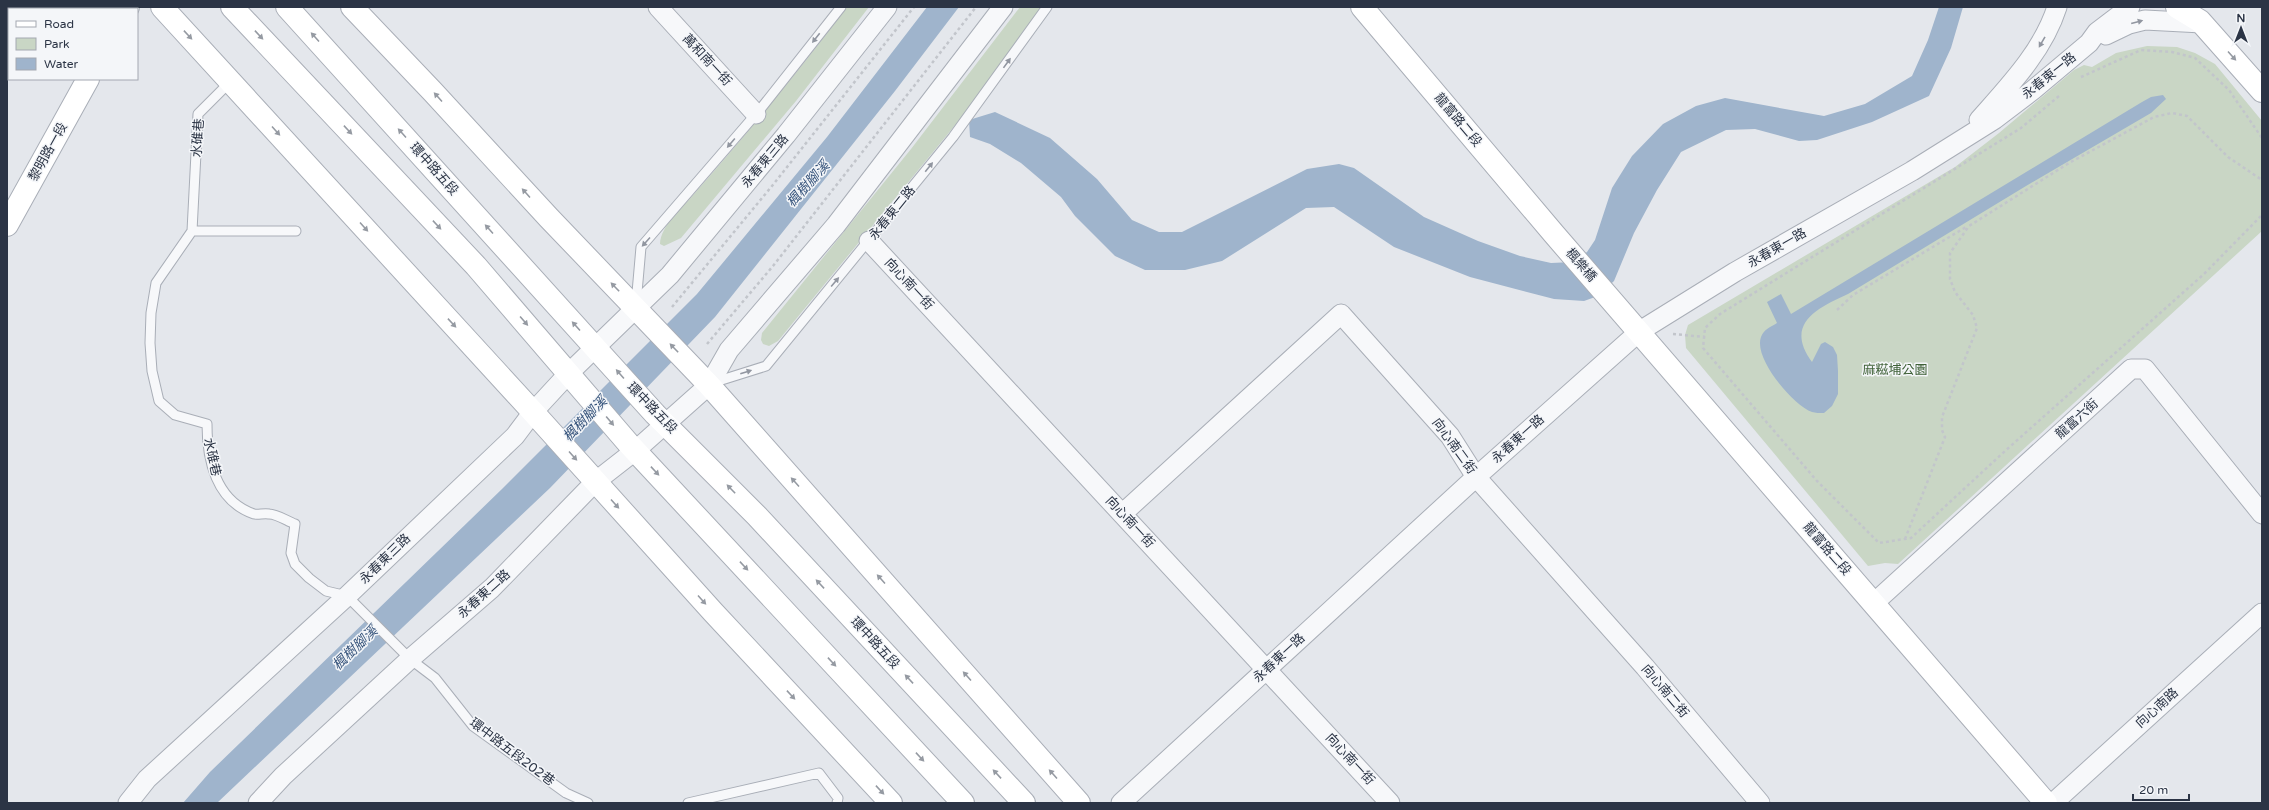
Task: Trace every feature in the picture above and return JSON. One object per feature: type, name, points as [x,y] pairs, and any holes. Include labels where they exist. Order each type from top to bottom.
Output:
[{"type":"street","points":[[162,7],[536,414],[592,479],[891,803]]},
{"type":"street","points":[[232,7],[476,266],[632,446],[963,803]]},
{"type":"street","name":"環中路五段","points":[[287,7],[661,418],[757,516],[1024,803]]},
{"type":"street","points":[[352,7],[638,312],[705,380],[1079,803]]},
{"type":"street","name":"萬和南一街","points":[[658,7],[756,114]]},
{"type":"street","name":"永春東三路","points":[[128,803],[147,779],[346,596],[514,436],[638,312],[771,154],[887,7]]},
{"type":"street","name":"永春東二路","points":[[258,803],[283,776],[410,659],[492,588],[592,479],[632,446],[661,418],[705,380],[836,225],[1003,7]]},
{"type":"street","name":"龍富路二段","points":[[1362,7],[1554,234]]},
{"type":"street","name":"永春東一路","points":[[1962,139],[2012,83],[2040,45],[2057,7]]},
{"type":"street","name":"永春東一路","points":[[1121,803],[1476,477],[1640,331],[1735,272],[1912,171],[1995,119],[2089,44],[2097,32],[2130,7]]},
{"type":"street","points":[[2176,7],[2202,23],[2262,90]]},
{"type":"street","points":[[2089,44],[2129,24],[2145,20],[2202,23]]},
{"type":"street","name":"黎明路一段","points":[[7,225],[87,80]]},
{"type":"street","name":"楓樂橋","points":[[1554,234],[1608,296]]},
{"type":"street","name":"向心南一街","points":[[869,240],[1390,803]]},
{"type":"street","name":"龍富路二段","points":[[1608,296],[1640,331],[2046,803]]},
{"type":"street","name":"向心南二街","points":[[1122,514],[1341,314],[1450,436],[1476,477],[1645,667],[1760,803]]},
{"type":"street","name":"龍富六街","points":[[1874,603],[2131,369],[2145,369],[2262,514]]},
{"type":"street","name":"向心南路","points":[[2053,803],[2262,612]]},
{"type":"lane","points":[[638,312],[642,247],[756,114],[840,7]]},
{"type":"lane","name":"永春東二路","points":[[705,380],[766,366],[953,138],[1047,7]]},
{"type":"lane","name":"水碓巷","points":[[231,81],[198,114],[192,231],[156,283],[151,313],[150,343],[152,371],[159,401],[175,415],[207,424],[207,436],[214,474],[225,497],[238,507],[255,514],[271,514],[295,524],[291,553],[295,564],[326,591],[346,596]]},
{"type":"lane","points":[[192,231],[296,231]]},
{"type":"lane","name":"環中路五段202巷","points":[[346,596],[410,659],[435,678],[473,726],[566,793],[588,803]]},
{"type":"lane","points":[[688,803],[819,773],[838,801]]},
{"type":"path","points":[[707,344],[773,266],[976,7]]},
{"type":"path","points":[[2075,82],[2104,65],[2141,50],[2172,52],[2195,58],[2229,90],[2262,138]]},
{"type":"path","points":[[2064,91],[2021,128],[1720,314],[1706,328],[1703,348],[1817,481],[1879,542],[1911,538],[2005,451],[2198,279],[2262,215]]},
{"type":"path","points":[[1837,310],[1853,295],[2114,138],[2154,116],[2172,113],[2187,116],[2228,157],[2262,180]]},
{"type":"path","points":[[1905,539],[1945,437],[1942,430],[1942,417],[1978,328],[1974,316],[1955,292],[1950,279],[1950,253],[1969,226]]},
{"type":"green space","points":[[847,7],[869,7],[796,101],[681,238],[664,246],[660,244],[664,230],[673,217],[753,126]]},
{"type":"green space","points":[[1020,7],[1042,7],[970,107],[778,341],[769,346],[763,344],[761,340],[762,333],[911,149]]},
{"type":"green space","name":"麻糍埔公園","points":[[2147,46],[2177,47],[2195,53],[2215,64],[2262,121],[2262,231],[1898,564],[1885,563],[1868,566],[1686,348],[1685,335],[1688,325],[1955,167],[1999,133],[2074,70],[2084,65],[2092,67],[2116,53]]},
{"type":"water","name":"楓樹腳溪","points":[[927,7],[959,7],[895,91],[715,317],[550,488],[217,803],[183,803],[210,772],[502,489],[697,294],[827,137]]},
{"type":"water","points":[[1939,7],[1963,7],[1951,48],[1929,96],[1872,122],[1817,140],[1799,141],[1755,129],[1726,130],[1681,152],[1657,190],[1634,233],[1614,281],[1598,296],[1584,301],[1554,299],[1470,277],[1394,247],[1334,207],[1306,208],[1222,261],[1185,270],[1145,270],[1115,256],[1075,216],[1061,197],[1021,163],[990,144],[970,137],[969,120],[995,112],[1050,138],[1097,179],[1132,220],[1159,232],[1182,232],[1307,169],[1339,164],[1354,168],[1424,217],[1478,241],[1520,256],[1551,263],[1573,262],[1587,252],[1595,240],[1612,188],[1632,156],[1663,124],[1696,106],[1725,98],[1824,116],[1865,104],[1912,76],[1928,40]]},
{"type":"water","points":[[2163,95],[2166,99],[2151,113],[2026,186],[1848,294],[1825,305],[1808,319],[1803,327],[1801,337],[1804,349],[1812,362],[1821,344],[1825,342],[1833,347],[1837,355],[1838,394],[1832,406],[1824,413],[1813,412],[1804,408],[1785,391],[1776,380],[1763,357],[1760,346],[1761,337],[1764,332],[1777,323],[1767,302],[1781,294],[1791,314],[2142,102],[2151,97]]}]
